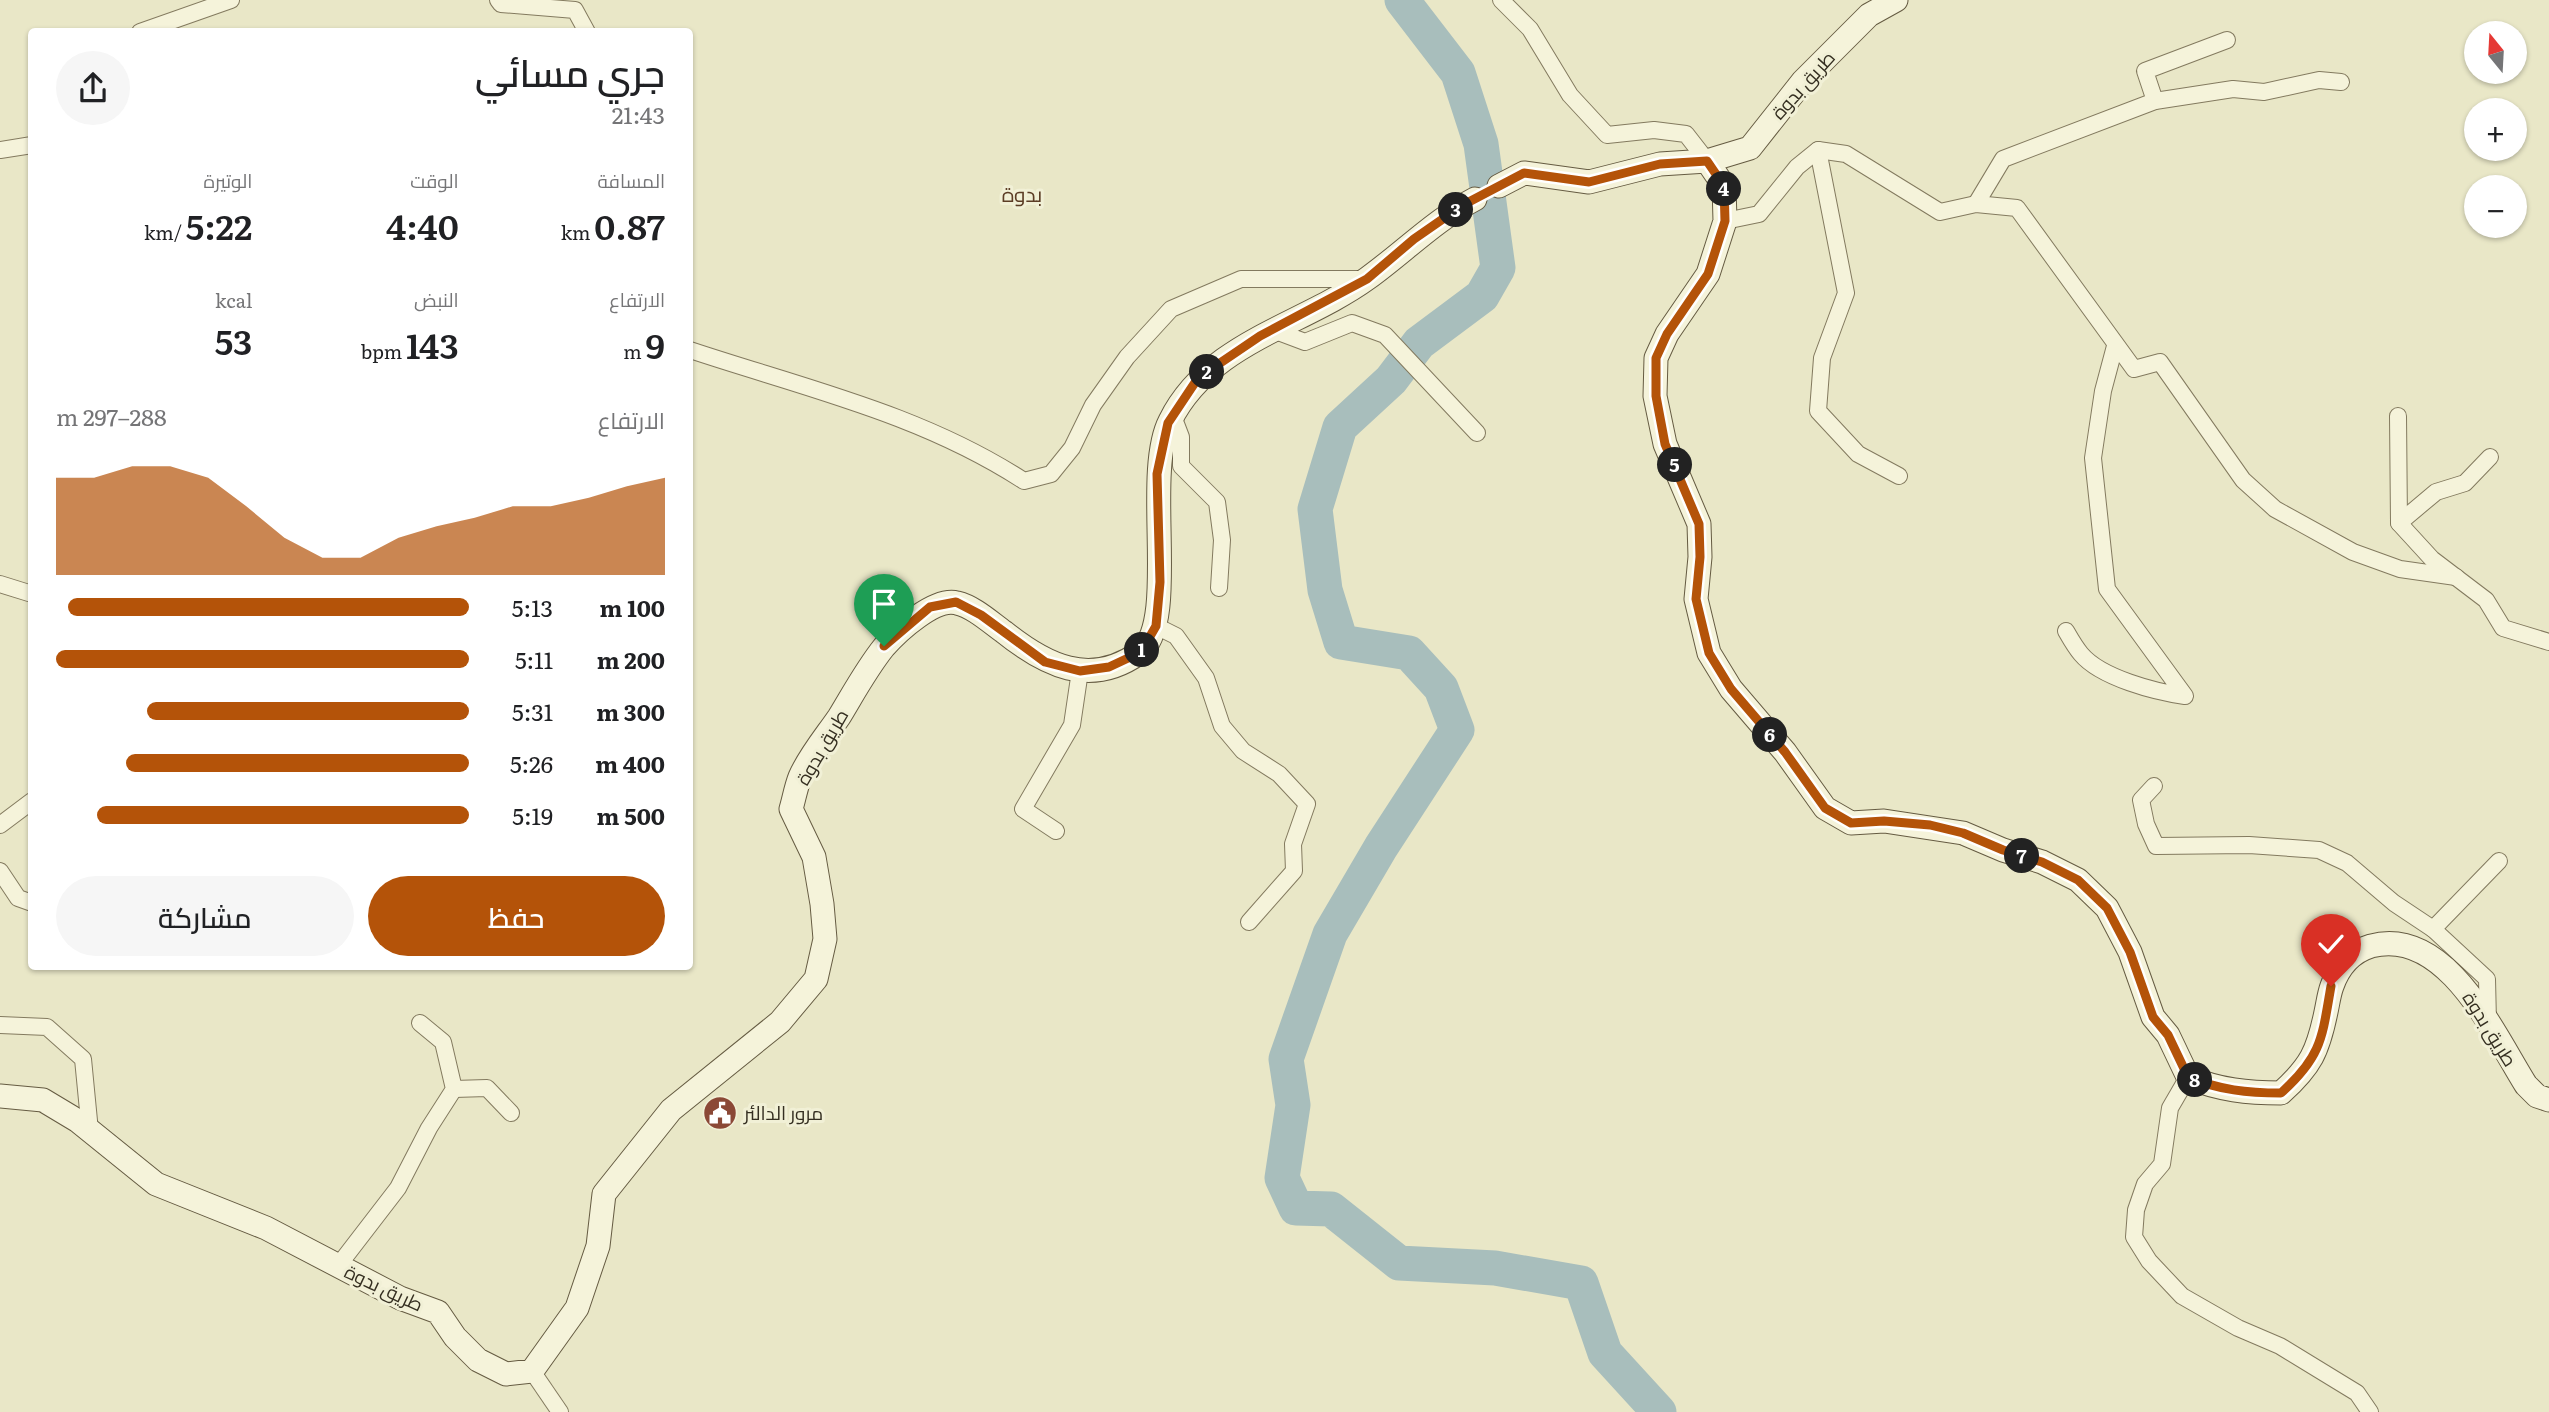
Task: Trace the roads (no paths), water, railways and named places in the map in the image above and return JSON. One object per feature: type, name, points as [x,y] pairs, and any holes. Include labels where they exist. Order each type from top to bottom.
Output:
[{"type":"street","points":[[151,28],[231,0]]},
{"type":"street","points":[[498,0],[501,4],[514,6],[575,10],[585,28]]},
{"type":"street","points":[[1501,0],[1530,29],[1570,95],[1606,135],[1654,130],[1686,134],[1724,186],[1725,221],[1708,274],[1667,334],[1656,358],[1656,396],[1665,444],[1699,524],[1700,557],[1696,599],[1709,653],[1731,689],[1785,752],[1825,808],[1851,823],[1884,821],[1930,825],[1963,833],[2003,850],[2042,862],[2078,880],[2107,908],[2130,952],[2153,1017],[2168,1035],[2188,1077],[2171,1108],[2162,1164],[2145,1184],[2136,1210],[2134,1237],[2149,1261],[2182,1296],[2238,1328],[2280,1346],[2357,1393],[2370,1412]]},
{"type":"street","name":"طريق بدوة","points":[[0,1097],[43,1100],[90,1131],[156,1184],[266,1228],[400,1298],[438,1312],[454,1337],[478,1360],[506,1374],[532,1371],[577,1308],[598,1246],[604,1194],[671,1110],[780,1022],[816,979],[825,939],[822,904],[814,857],[791,809],[800,776],[884,646],[930,607],[956,602],[981,615],[1045,662],[1080,671],[1109,667],[1141,652],[1156,626],[1160,582],[1157,474],[1168,423],[1198,378],[1273,330],[1367,279],[1414,239],[1475,199],[1524,173],[1589,182],[1660,164],[1707,161],[1749,148],[1802,81],[1868,16],[1896,0]]},
{"type":"street","points":[[2155,101],[2145,71],[2227,40]]},
{"type":"street","points":[[1976,204],[2003,159],[2155,101],[2234,89],[2264,92],[2319,80],[2341,82]]},
{"type":"street","points":[[0,150],[28,146]]},
{"type":"street","points":[[1725,221],[1759,214],[1790,174],[1818,150],[1846,154],[1940,212],[1976,204],[2017,208],[2134,369],[2160,362],[2243,480],[2275,509],[2353,552],[2400,569],[2456,577]]},
{"type":"street","points":[[1818,150],[1846,293],[1822,358],[1818,411],[1858,454],[1899,476]]},
{"type":"street","points":[[693,351],[798,386],[864,403],[968,448],[1024,481],[1051,474],[1072,448],[1093,405],[1128,357],[1171,309],[1241,279],[1367,279]]},
{"type":"street","points":[[1273,330],[1305,342],[1352,323],[1385,335],[1477,433]]},
{"type":"street","points":[[2066,631],[2081,655],[2101,670],[2158,692],[2185,696],[2107,589],[2093,458],[2103,391],[2115,346]]},
{"type":"street","points":[[1173,416],[1181,437],[1181,466],[1217,502],[1222,540],[1219,588]]},
{"type":"street","points":[[2398,416],[2399,523],[2432,559],[2486,600],[2503,628],[2549,642]]},
{"type":"street","points":[[2399,523],[2435,492],[2465,483],[2490,457]]},
{"type":"street","points":[[0,584],[28,593]]},
{"type":"street","points":[[1156,626],[1176,636],[1206,678],[1222,726],[1243,751],[1279,774],[1307,804],[1293,844],[1294,871],[1249,922]]},
{"type":"street","points":[[1056,831],[1023,809],[1072,725],[1080,671]]},
{"type":"street","points":[[2154,786],[2141,800],[2146,824],[2156,846],[2249,845],[2319,849],[2347,863],[2394,903],[2433,929],[2487,979],[2488,1023]]},
{"type":"street","points":[[0,825],[28,804]]},
{"type":"street","points":[[2433,929],[2499,861]]},
{"type":"street","points":[[0,871],[18,898],[28,902]]},
{"type":"street","name":"طريق بدوة","points":[[2188,1077],[2209,1086],[2247,1093],[2281,1093],[2305,1071],[2315,1056],[2331,986],[2345,960],[2364,948],[2384,943],[2407,944],[2429,956],[2463,985],[2526,1085],[2537,1096],[2549,1100]]},
{"type":"street","points":[[338,1266],[398,1188],[429,1128],[454,1089],[443,1042],[420,1023]]},
{"type":"street","points":[[0,1025],[47,1027],[83,1059],[90,1131]]},
{"type":"street","points":[[454,1089],[487,1088],[511,1113]]},
{"type":"street","points":[[532,1371],[560,1412]]},
{"type":"waterway","points":[[1402,0],[1458,73],[1481,144],[1498,268],[1482,296],[1419,343],[1391,380],[1340,427],[1315,509],[1325,590],[1341,642],[1409,653],[1441,688],[1457,730],[1381,847],[1330,934],[1286,1059],[1293,1105],[1282,1178],[1296,1208],[1331,1209],[1399,1263],[1495,1268],[1581,1283],[1605,1353],[1659,1412]]},
{"type":"place","name":"مرور الدالئر","points":[[720,1113]]},
{"type":"district","name":"بدوة","points":[[1022,195]]}]
